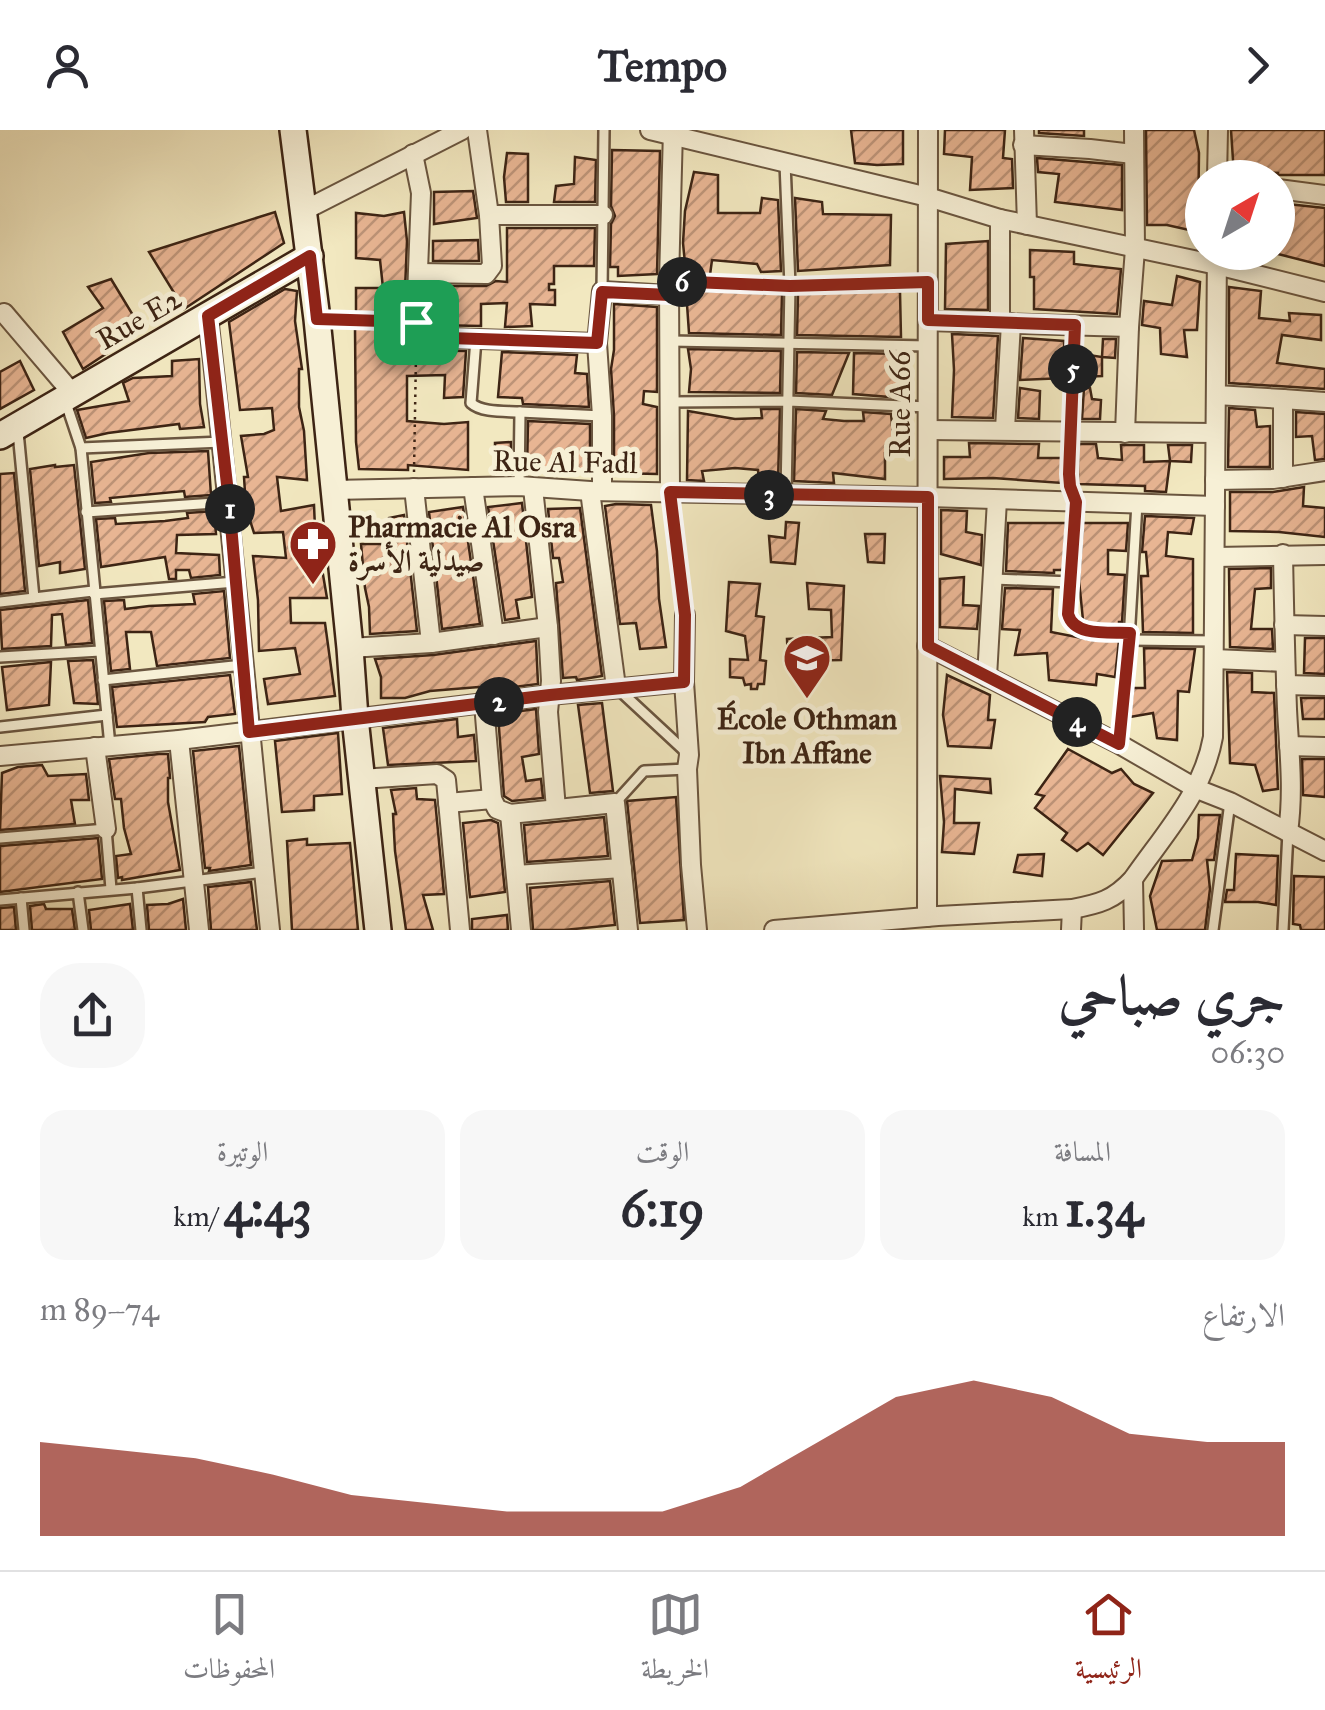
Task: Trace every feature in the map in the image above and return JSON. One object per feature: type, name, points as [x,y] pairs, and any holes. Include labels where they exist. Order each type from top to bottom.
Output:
[{"type":"street","points":[[294,130],[317,319],[378,930]]},
{"type":"street","points":[[303,211],[462,130]]},
{"type":"street","points":[[418,273],[490,271],[488,216],[477,130]]},
{"type":"street","points":[[650,130],[928,198],[1000,220],[1134,249],[1185,255]]},
{"type":"street","name":"Rue A66","points":[[928,130],[928,646],[934,921]]},
{"type":"street","points":[[1125,433],[1134,249],[1134,130]]},
{"type":"street","points":[[1218,130],[1218,160]]},
{"type":"street","points":[[670,492],[673,133]]},
{"type":"street","points":[[1027,225],[1024,137],[1090,139],[1133,154]]},
{"type":"street","points":[[412,154],[421,192],[417,330],[476,339],[597,343]]},
{"type":"street","points":[[1295,191],[1325,195]]},
{"type":"street","points":[[488,216],[603,215]]},
{"type":"street","points":[[1000,220],[1005,430]]},
{"type":"street","name":"Rue E2","points":[[9,431],[310,256]]},
{"type":"street","points":[[774,930],[1072,910],[1109,900],[1133,879],[1197,788],[1213,737],[1217,270]]},
{"type":"street","points":[[1253,270],[1325,292]]},
{"type":"street","points":[[616,687],[596,491],[602,416],[597,343],[602,292],[670,288]]},
{"type":"street","points":[[4,313],[69,396]]},
{"type":"street","points":[[208,316],[270,930]]},
{"type":"street","points":[[928,320],[1128,327]]},
{"type":"street","points":[[1216,395],[1325,402]]},
{"type":"street","points":[[1283,478],[1284,399]]},
{"type":"street","points":[[928,430],[1216,432]]},
{"type":"street","points":[[1215,480],[1325,472]]},
{"type":"street","points":[[473,487],[494,635]]},
{"type":"street","points":[[526,487],[548,627],[548,712],[556,809]]},
{"type":"street","name":"Rue Al Fadl","points":[[333,490],[526,487],[1215,506]]},
{"type":"street","points":[[414,488],[431,643]]},
{"type":"street","points":[[987,677],[997,500]]},
{"type":"street","points":[[1282,554],[1292,791],[1288,832]]},
{"type":"street","points":[[1215,556],[1325,554]]},
{"type":"street","points":[[685,615],[691,865],[698,930]]},
{"type":"street","points":[[1284,625],[1325,626]]},
{"type":"street","points":[[350,648],[431,643],[548,627]]},
{"type":"street","points":[[928,646],[1325,851]]},
{"type":"street","points":[[1214,650],[1286,662]]},
{"type":"street","points":[[0,756],[179,740],[684,682]]},
{"type":"street","points":[[1286,685],[1325,686]]},
{"type":"street","points":[[484,704],[492,799],[497,809],[510,814],[615,803],[628,930]]},
{"type":"street","points":[[179,740],[199,930]]},
{"type":"street","points":[[1289,746],[1325,747]]},
{"type":"street","points":[[103,747],[106,828]]},
{"type":"street","points":[[361,780],[441,775],[446,780],[460,930]]},
{"type":"street","points":[[448,803],[492,799]]},
{"type":"street","points":[[510,814],[521,930]]},
{"type":"street","points":[[516,876],[622,868]]},
{"type":"street","points":[[1133,879],[1134,930]]},
{"type":"street","points":[[1071,930],[1072,910]]},
{"type":"lane","points":[[602,292],[604,130]]},
{"type":"lane","points":[[785,162],[790,286],[786,495]]},
{"type":"lane","points":[[670,288],[928,282]]},
{"type":"lane","points":[[317,319],[417,330]]},
{"type":"lane","points":[[1075,325],[1070,486],[1076,502],[1068,614],[1072,625],[1080,630],[1214,650]]},
{"type":"lane","points":[[476,339],[471,403],[474,407],[602,416]]},
{"type":"lane","points":[[671,342],[928,346]]},
{"type":"lane","points":[[69,396],[81,448],[107,715],[103,747]]},
{"type":"lane","points":[[670,402],[788,401],[928,407]]},
{"type":"lane","points":[[520,412],[526,487]]},
{"type":"lane","points":[[9,431],[34,598]]},
{"type":"lane","points":[[81,448],[222,442]]},
{"type":"lane","points":[[670,492],[685,615]]},
{"type":"lane","points":[[86,512],[229,502]]},
{"type":"lane","points":[[1119,744],[1137,503]]},
{"type":"lane","points":[[994,579],[1071,582]]},
{"type":"lane","points":[[0,602],[236,582]]},
{"type":"lane","points":[[0,657],[100,651]]},
{"type":"lane","points":[[103,680],[243,665]]},
{"type":"lane","points":[[616,687],[688,762]]},
{"type":"lane","points":[[0,725],[107,715]]},
{"type":"lane","points":[[615,803],[644,772],[688,762]]},
{"type":"lane","points":[[1213,930],[1230,802]]},
{"type":"lane","points":[[0,838],[106,828],[112,888]]},
{"type":"lane","points":[[1283,930],[1288,832]]},
{"type":"lane","points":[[0,900],[264,872]]},
{"type":"lane","points":[[137,888],[141,930]]},
{"type":"lane","points":[[78,892],[83,930]]},
{"type":"lane","points":[[21,898],[24,930]]},
{"type":"path","points":[[414,488],[417,330]]},
{"type":"building","points":[[851,130],[903,130],[903,164],[855,163]]},
{"type":"building","points":[[945,130],[1005,130],[1003,158],[1012,159],[1013,188],[970,190],[972,157],[944,154]]},
{"type":"building","points":[[1084,130],[1084,136],[1039,133]]},
{"type":"building","points":[[1146,130],[1194,130],[1199,160],[1185,160],[1185,229],[1147,225]]},
{"type":"building","points":[[1231,130],[1325,130],[1325,175],[1295,175],[1295,160],[1233,160]]},
{"type":"building","points":[[612,150],[660,151],[657,274],[618,276],[618,267],[610,267],[611,224],[615,216],[611,206]]},
{"type":"building","points":[[507,153],[528,154],[528,202],[506,202]]},
{"type":"building","points":[[575,157],[596,160],[595,202],[554,202],[556,186],[574,184]]},
{"type":"building","points":[[1037,158],[1122,165],[1122,210],[1055,202],[1059,174],[1038,172]]},
{"type":"building","points":[[694,172],[718,175],[718,213],[760,213],[762,198],[778,200],[781,271],[761,272],[757,264],[712,260],[710,275],[686,274],[685,211]]},
{"type":"building","points":[[473,191],[477,218],[434,224],[434,192]]},
{"type":"building","points":[[795,198],[822,202],[823,214],[891,215],[890,265],[798,271]]},
{"type":"building","points":[[1295,205],[1325,208],[1325,266],[1295,258]]},
{"type":"building","points":[[275,212],[284,243],[184,309],[149,252]]},
{"type":"building","points":[[404,212],[405,290],[383,288],[380,260],[356,258],[356,213],[384,216]]},
{"type":"building","points":[[507,228],[595,228],[594,266],[554,266],[554,284],[549,284],[549,290],[555,290],[555,305],[530,304],[532,326],[505,327],[507,303],[481,304],[481,326],[432,325],[432,286],[507,282]]},
{"type":"building","points":[[478,240],[479,261],[433,261],[433,241]]},
{"type":"building","points":[[988,241],[988,310],[945,309],[946,244]]},
{"type":"building","points":[[1030,250],[1074,252],[1074,264],[1121,269],[1117,314],[1034,309]]},
{"type":"building","points":[[1177,276],[1200,282],[1197,330],[1184,330],[1187,357],[1161,354],[1160,328],[1142,325],[1144,301],[1172,305]]},
{"type":"building","points":[[111,279],[142,330],[83,369],[63,332],[103,308],[88,287]]},
{"type":"building","points":[[1229,287],[1261,291],[1259,318],[1290,321],[1289,313],[1321,315],[1321,340],[1282,335],[1277,363],[1325,369],[1325,389],[1229,383]]},
{"type":"building","points":[[356,288],[383,288],[382,313],[356,312]]},
{"type":"building","points":[[285,289],[297,291],[295,321],[302,369],[299,407],[307,480],[277,477],[281,511],[314,505],[327,598],[290,598],[291,623],[325,623],[335,696],[268,704],[264,679],[300,674],[295,648],[259,651],[253,556],[286,558],[283,532],[254,533],[246,508],[244,477],[248,477],[241,436],[274,430],[272,408],[240,410],[229,322]]},
{"type":"building","points":[[686,290],[782,294],[781,335],[689,333]]},
{"type":"building","points":[[900,292],[901,337],[797,335],[798,294]]},
{"type":"building","points":[[614,304],[657,307],[657,392],[644,391],[643,404],[657,407],[657,474],[614,473]]},
{"type":"building","points":[[355,328],[404,330],[407,350],[466,351],[463,397],[444,398],[445,375],[407,376],[407,421],[468,422],[468,470],[408,465],[408,470],[359,469]]},
{"type":"building","points":[[952,334],[998,336],[993,418],[952,417]]},
{"type":"building","points":[[1023,338],[1064,341],[1065,378],[1020,380]]},
{"type":"building","points":[[1103,339],[1116,339],[1115,358],[1102,357]]},
{"type":"building","points":[[688,349],[781,351],[780,393],[689,392]]},
{"type":"building","points":[[502,352],[577,355],[575,373],[587,374],[589,407],[523,404],[522,398],[498,397]]},
{"type":"building","points":[[797,352],[849,353],[832,395],[796,393]]},
{"type":"building","points":[[854,353],[904,354],[905,393],[889,393],[890,397],[853,394]]},
{"type":"building","points":[[1082,354],[1102,357],[1102,376],[1081,377]]},
{"type":"building","points":[[199,359],[204,427],[180,429],[179,424],[86,438],[77,410],[129,401],[123,383],[133,378],[172,376],[172,361]]},
{"type":"building","points":[[20,361],[34,390],[0,409],[0,372]]},
{"type":"building","points":[[1020,388],[1040,391],[1039,419],[1018,418]]},
{"type":"building","points":[[1084,388],[1090,388],[1092,399],[1101,400],[1100,419],[1082,419]]},
{"type":"building","points":[[1229,408],[1255,410],[1257,427],[1270,426],[1270,467],[1228,467]]},
{"type":"building","points":[[761,409],[780,409],[778,481],[759,479],[758,470],[735,468],[702,471],[704,481],[687,480],[688,411],[735,419],[762,418]]},
{"type":"building","points":[[796,409],[826,411],[823,419],[844,421],[864,421],[863,412],[891,414],[893,435],[891,452],[885,453],[885,479],[833,473],[834,483],[794,481]]},
{"type":"building","points":[[1296,412],[1325,414],[1325,459],[1315,460],[1312,436],[1296,437]]},
{"type":"building","points":[[528,421],[590,424],[590,473],[527,471]]},
{"type":"building","points":[[511,442],[511,474],[495,473],[495,443]]},
{"type":"building","points":[[969,443],[1039,444],[1038,458],[1062,458],[1062,483],[944,479],[944,457],[970,457]]},
{"type":"building","points":[[1078,444],[1096,444],[1098,458],[1122,460],[1121,445],[1144,445],[1144,462],[1170,461],[1166,492],[1145,491],[1145,486],[1078,484]]},
{"type":"building","points":[[1168,445],[1192,445],[1191,462],[1170,461]]},
{"type":"building","points":[[208,451],[211,495],[185,497],[184,491],[95,503],[91,462],[149,453]]},
{"type":"building","points":[[74,465],[85,569],[60,573],[60,562],[39,566],[30,469]]},
{"type":"building","points":[[14,473],[25,591],[0,594],[0,474]]},
{"type":"building","points":[[1304,487],[1303,506],[1325,508],[1325,537],[1230,531],[1230,492]]},
{"type":"building","points":[[522,503],[532,597],[516,600],[519,618],[505,620],[488,507]]},
{"type":"building","points":[[651,505],[666,647],[640,649],[636,623],[620,624],[605,506]]},
{"type":"building","points":[[463,507],[480,624],[442,629],[429,512]]},
{"type":"building","points":[[580,508],[602,676],[577,680],[563,678],[556,583],[563,582],[559,558],[553,558],[548,509]]},
{"type":"building","points":[[941,510],[967,511],[966,532],[982,535],[981,565],[941,554]]},
{"type":"building","points":[[214,511],[216,534],[177,535],[176,553],[219,555],[220,575],[191,578],[189,570],[176,570],[176,579],[169,579],[165,557],[101,567],[96,519],[115,518],[116,524],[165,521],[188,518],[187,513]]},
{"type":"building","points":[[404,515],[417,631],[370,634],[361,544],[389,544],[389,518]]},
{"type":"building","points":[[1145,516],[1194,518],[1191,534],[1168,532],[1166,556],[1193,559],[1193,633],[1143,632],[1141,576],[1148,576],[1146,552],[1142,552]]},
{"type":"building","points":[[786,522],[799,523],[795,564],[771,562],[769,536],[785,538]]},
{"type":"building","points":[[1008,523],[1066,523],[1063,570],[1006,571]]},
{"type":"building","points":[[1083,523],[1128,523],[1126,551],[1108,550],[1108,574],[1125,575],[1119,625],[1083,620],[1079,580]]},
{"type":"building","points":[[865,534],[885,534],[884,563],[868,562]]},
{"type":"building","points":[[1271,568],[1271,588],[1255,589],[1251,629],[1272,629],[1273,649],[1230,647],[1229,569]]},
{"type":"building","points":[[964,577],[963,605],[979,606],[977,629],[940,627],[940,579]]},
{"type":"building","points":[[729,582],[760,584],[756,616],[764,617],[760,660],[766,661],[764,684],[758,684],[757,689],[745,685],[743,678],[730,677],[730,659],[748,660],[745,636],[726,631]]},
{"type":"building","points":[[807,583],[844,586],[841,660],[788,661],[787,639],[832,637],[831,610],[809,609]]},
{"type":"building","points":[[1005,588],[1053,589],[1051,632],[1119,641],[1115,677],[1097,674],[1096,685],[1049,680],[1047,653],[1015,655],[1020,630],[1002,629]]},
{"type":"building","points":[[224,591],[230,658],[157,666],[151,632],[126,632],[130,669],[111,671],[104,601],[124,600],[125,609],[195,604],[193,594]]},
{"type":"building","points":[[88,600],[92,643],[66,645],[62,614],[52,615],[51,646],[2,649],[0,610]]},
{"type":"building","points":[[1305,638],[1325,638],[1325,674],[1304,673]]},
{"type":"building","points":[[536,641],[538,684],[381,698],[381,677],[375,659]]},
{"type":"building","points":[[1144,648],[1195,649],[1189,692],[1178,691],[1177,740],[1157,738],[1153,713],[1130,717],[1133,688],[1145,688]]},
{"type":"building","points":[[93,660],[98,704],[74,703],[68,661]]},
{"type":"building","points":[[51,662],[49,705],[7,710],[2,667]]},
{"type":"building","points":[[1227,672],[1252,673],[1252,692],[1274,693],[1278,789],[1263,791],[1255,765],[1230,763]]},
{"type":"building","points":[[230,675],[235,714],[208,717],[205,722],[117,727],[112,687]]},
{"type":"building","points":[[947,675],[990,695],[988,720],[995,720],[991,748],[948,746],[943,715]]},
{"type":"building","points":[[1301,698],[1325,698],[1325,719],[1303,719]]},
{"type":"building","points":[[602,703],[613,791],[590,793],[578,705]]},
{"type":"building","points":[[536,709],[539,754],[522,757],[526,781],[541,779],[543,798],[512,801],[504,796],[498,714]]},
{"type":"building","points":[[457,719],[458,737],[474,735],[476,761],[388,765],[383,728]]},
{"type":"building","points":[[338,733],[342,794],[314,796],[314,810],[282,812],[275,741]]},
{"type":"building","points":[[239,746],[251,865],[209,871],[205,868],[193,751]]},
{"type":"building","points":[[1068,749],[1112,773],[1121,769],[1134,784],[1153,793],[1103,855],[1088,843],[1077,851],[1062,840],[1067,833],[1035,808],[1044,796],[1036,794]]},
{"type":"building","points":[[168,754],[168,802],[180,870],[122,880],[118,878],[116,856],[131,854],[121,799],[115,799],[109,759]]},
{"type":"building","points":[[1302,759],[1325,759],[1325,797],[1303,795]]},
{"type":"building","points":[[42,765],[48,776],[86,774],[89,800],[71,800],[75,824],[0,830],[2,773]]},
{"type":"building","points":[[940,776],[990,779],[991,793],[955,789],[954,823],[979,823],[974,854],[942,852]]},
{"type":"building","points":[[416,788],[417,799],[435,800],[444,894],[423,895],[433,930],[406,930],[395,851],[396,814],[391,790]]},
{"type":"building","points":[[676,797],[684,920],[640,923],[627,801]]},
{"type":"building","points":[[1199,815],[1220,815],[1214,860],[1207,860],[1210,889],[1205,930],[1157,930],[1150,896],[1162,861],[1192,860]]},
{"type":"building","points":[[604,817],[608,856],[527,862],[524,825]]},
{"type":"building","points":[[463,823],[498,823],[505,892],[470,897]]},
{"type":"building","points":[[98,838],[102,879],[0,892],[0,846]]},
{"type":"building","points":[[307,839],[307,845],[350,843],[358,930],[292,930],[287,841]]},
{"type":"building","points":[[1044,854],[1042,876],[1014,872],[1018,855]]},
{"type":"building","points":[[1236,854],[1278,856],[1276,905],[1225,902],[1227,890],[1234,890]]},
{"type":"building","points":[[1294,876],[1325,877],[1325,930],[1301,930],[1300,925],[1293,924]]},
{"type":"building","points":[[610,881],[615,925],[533,930],[530,888]]},
{"type":"building","points":[[251,882],[257,930],[211,930],[208,887]]},
{"type":"building","points":[[183,899],[186,930],[149,930],[147,905]]},
{"type":"building","points":[[44,904],[46,909],[72,909],[75,930],[32,930],[30,906]]},
{"type":"building","points":[[130,904],[133,930],[91,930],[89,910]]},
{"type":"building","points":[[14,907],[16,930],[0,930],[0,908]]},
{"type":"building","points":[[507,915],[508,930],[472,930],[472,919]]},
{"type":"place","name":"Pharmacie Al Osra صيدلية الأسرة","points":[[313,586]]},
{"type":"place","name":"École Othman Ibn Affane","points":[[807,700]]},
{"type":"route","points":[[310,256],[317,319],[416,322],[418,337],[597,343],[602,292],[670,295],[669,281],[790,286],[928,282],[928,320],[1075,325],[1069,474],[1076,502],[1068,614],[1072,625],[1080,630],[1130,633],[1119,744],[928,646],[928,497],[670,492],[685,615],[684,682],[249,732],[208,316],[310,256]]}]
